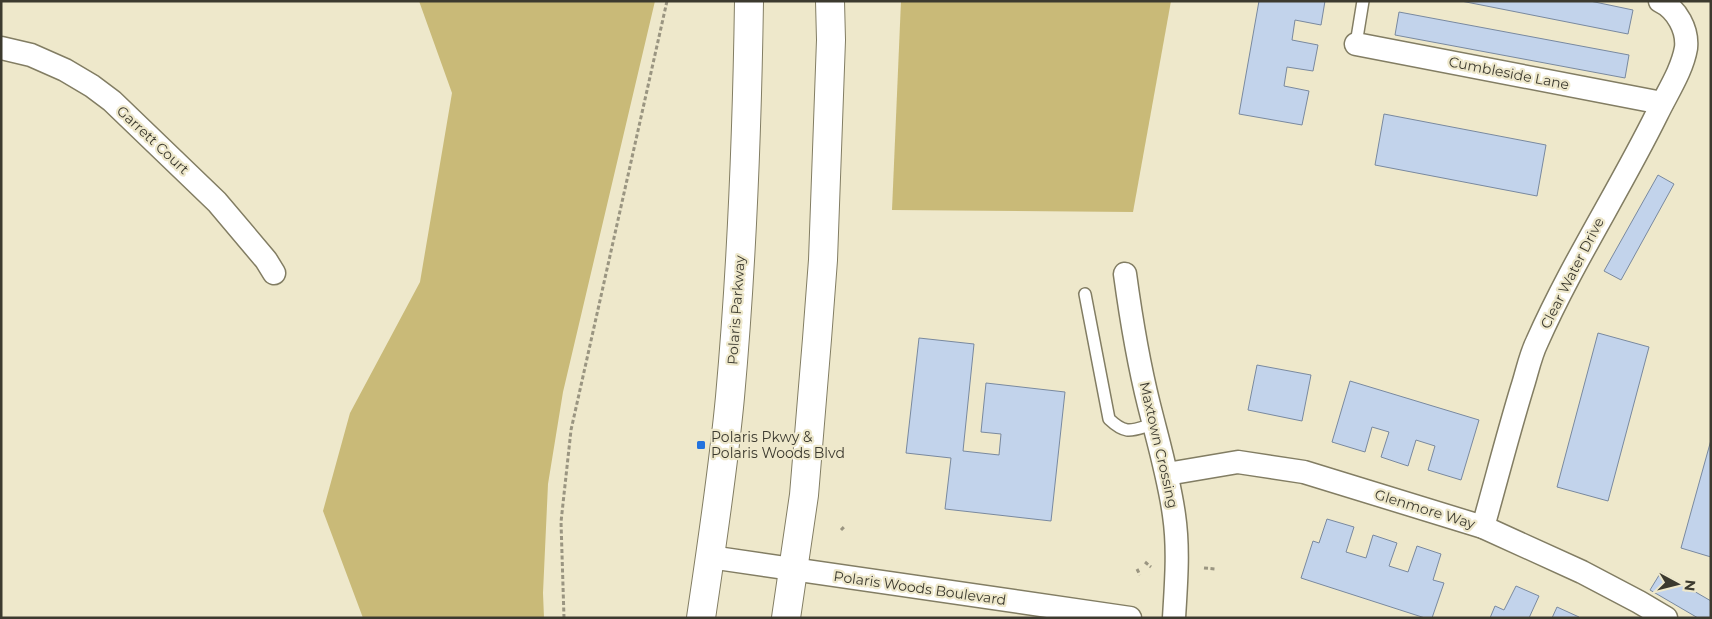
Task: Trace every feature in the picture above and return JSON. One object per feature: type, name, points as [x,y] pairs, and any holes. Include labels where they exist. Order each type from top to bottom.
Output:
[{"type":"main road","name":"Polaris Parkway","points":[[702,618],[729,399],[738,302],[744,189],[749,1]]},
{"type":"main road","points":[[786,618],[804,495],[822,270],[831,40],[830,1]]},
{"type":"street","name":"Clear Water Drive","points":[[1483,527],[1510,427],[1536,343],[1662,103],[1681,63],[1686,48],[1685,31],[1678,15],[1660,1]]},
{"type":"street","name":"Cumbleside Lane","points":[[1356,44],[1662,103]]},
{"type":"street","name":"Garrett Court","points":[[1,48],[31,55],[65,70],[92,86],[112,101],[217,202],[266,260],[274,273]]},
{"type":"street","name":"Maxtown Crossing","points":[[1126,274],[1132,322],[1175,517],[1177,562],[1174,618]]},
{"type":"street","name":"Glenmore Way","points":[[1167,474],[1238,462],[1304,472],[1483,527],[1582,572],[1666,618]]},
{"type":"street","name":"Polaris Woods Boulevard","points":[[710,557],[1130,618]]},
{"type":"lane","points":[[1356,44],[1363,1]]},
{"type":"lane","points":[[1085,294],[1109,419],[1120,429],[1132,430],[1154,424]]},
{"type":"path","points":[[564,618],[560,522],[571,430],[667,1]]},
{"type":"path","points":[[1145,562],[1151,566]]},
{"type":"path","points":[[1204,568],[1215,569]]},
{"type":"path","points":[[1138,569],[1140,575]]},
{"type":"shaded area","points":[[419,1],[655,1],[563,392],[548,484],[543,593],[544,618],[363,618],[323,511],[350,413],[420,282],[452,93]]},
{"type":"shaded area","points":[[901,1],[1171,1],[1133,212],[892,210]]},
{"type":"building","points":[[1259,1],[1325,1],[1321,25],[1295,20],[1292,40],[1318,45],[1313,71],[1287,67],[1284,86],[1309,91],[1302,125],[1239,114]]},
{"type":"building","points":[[1461,1],[1590,1],[1633,10],[1628,34]]},
{"type":"building","points":[[1399,12],[1629,55],[1625,78],[1395,35]]},
{"type":"building","points":[[1384,114],[1546,145],[1537,196],[1375,165]]},
{"type":"building","points":[[1658,175],[1674,184],[1621,280],[1604,271]]},
{"type":"building","points":[[1598,333],[1649,347],[1608,501],[1557,487]]},
{"type":"building","points":[[919,338],[974,344],[963,451],[999,455],[1001,434],[981,432],[986,383],[1065,392],[1051,521],[945,509],[951,458],[906,453]]},
{"type":"building","points":[[1257,365],[1311,375],[1302,421],[1248,410]]},
{"type":"building","points":[[1350,381],[1479,420],[1461,480],[1428,470],[1435,446],[1416,440],[1408,466],[1381,457],[1389,432],[1372,427],[1365,452],[1332,442]]},
{"type":"building","points":[[1711,440],[1711,557],[1681,548]]},
{"type":"building","points":[[1327,519],[1354,527],[1346,552],[1366,558],[1373,535],[1397,543],[1389,566],[1408,572],[1417,546],[1441,554],[1433,580],[1444,583],[1432,618],[1425,618],[1301,578],[1313,541],[1319,543]]},
{"type":"building","points":[[1661,572],[1711,601],[1711,618],[1698,618],[1650,590]]},
{"type":"building","points":[[1516,586],[1539,596],[1529,618],[1490,618],[1495,606],[1504,610]]},
{"type":"building","points":[[1557,607],[1579,617],[1552,618]]},
{"type":"place","name":"Polaris Pkwy & Polaris Woods Blvd","points":[[701,445]]}]
